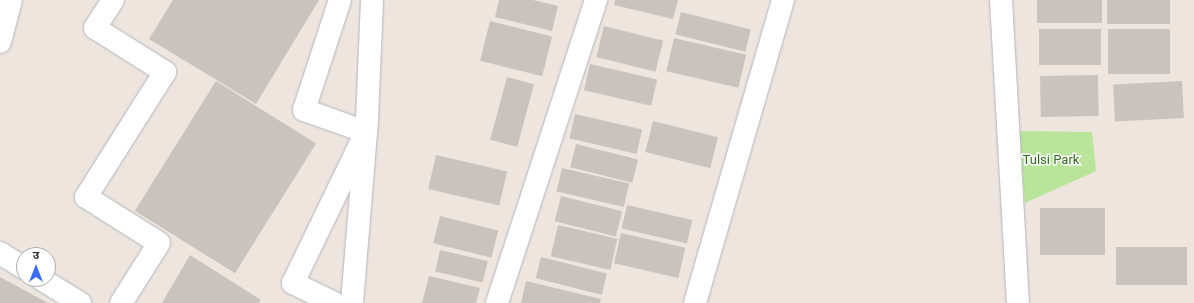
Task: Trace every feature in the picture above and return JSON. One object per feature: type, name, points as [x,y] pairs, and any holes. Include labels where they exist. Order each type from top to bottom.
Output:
[{"type":"street","points":[[0,42],[11,0]]},
{"type":"street","points":[[113,0],[96,28],[165,72],[86,197],[159,242],[121,303]]},
{"type":"street","points":[[340,0],[304,110],[366,132]]},
{"type":"street","points":[[352,303],[366,132],[372,0]]},
{"type":"street","points":[[497,303],[596,0]]},
{"type":"street","points":[[695,303],[783,0]]},
{"type":"street","points":[[1001,0],[1018,303]]},
{"type":"street","points":[[334,303],[293,283],[366,132]]},
{"type":"street","points":[[0,253],[16,263]]},
{"type":"street","points":[[54,287],[80,303]]},
{"type":"green space","name":"Tulsi Park","points":[[1019,131],[1092,132],[1096,171],[1025,203]]},
{"type":"building","points":[[173,0],[319,0],[256,104],[149,39]]},
{"type":"building","points":[[499,0],[533,0],[558,6],[552,31],[495,17]]},
{"type":"building","points":[[615,0],[678,0],[673,19],[614,5]]},
{"type":"building","points":[[1037,0],[1102,0],[1102,23],[1037,23]]},
{"type":"building","points":[[1107,0],[1170,0],[1170,24],[1107,24]]},
{"type":"building","points":[[681,12],[751,29],[745,52],[675,34]]},
{"type":"building","points":[[490,21],[552,36],[542,76],[480,61]]},
{"type":"building","points":[[604,26],[663,41],[655,72],[596,57]]},
{"type":"building","points":[[1039,29],[1101,29],[1101,65],[1039,65]]},
{"type":"building","points":[[1108,29],[1170,29],[1170,74],[1108,74]]},
{"type":"building","points":[[674,38],[746,55],[738,88],[666,71]]},
{"type":"building","points":[[590,64],[657,80],[651,106],[584,90]]},
{"type":"building","points":[[1098,75],[1099,116],[1041,117],[1040,76]]},
{"type":"building","points":[[507,77],[534,84],[517,147],[490,140]]},
{"type":"building","points":[[216,81],[316,144],[235,273],[135,211]]},
{"type":"building","points":[[1182,81],[1184,118],[1115,122],[1113,85]]},
{"type":"building","points":[[575,114],[642,130],[637,154],[569,138]]},
{"type":"building","points":[[653,121],[718,137],[710,168],[645,152]]},
{"type":"building","points":[[576,144],[638,159],[632,183],[570,167]]},
{"type":"building","points":[[436,155],[507,171],[499,206],[428,189]]},
{"type":"building","points":[[562,168],[629,184],[624,207],[557,191]]},
{"type":"building","points":[[561,196],[622,211],[616,236],[555,221]]},
{"type":"building","points":[[627,205],[692,220],[687,243],[622,228]]},
{"type":"building","points":[[1040,208],[1105,208],[1105,255],[1040,255]]},
{"type":"building","points":[[440,216],[498,231],[491,258],[433,243]]},
{"type":"building","points":[[558,225],[617,239],[610,270],[551,256]]},
{"type":"building","points":[[621,233],[685,248],[678,278],[614,263]]},
{"type":"building","points":[[1116,247],[1187,247],[1187,285],[1116,285]]},
{"type":"building","points":[[440,250],[488,261],[483,282],[435,271]]},
{"type":"building","points":[[190,255],[261,300],[258,303],[162,303]]},
{"type":"building","points":[[541,257],[607,273],[602,295],[536,278]]},
{"type":"building","points":[[429,276],[480,288],[476,303],[422,303]]},
{"type":"building","points":[[0,277],[48,303],[0,303]]},
{"type":"building","points":[[526,281],[601,299],[600,303],[521,303]]}]
